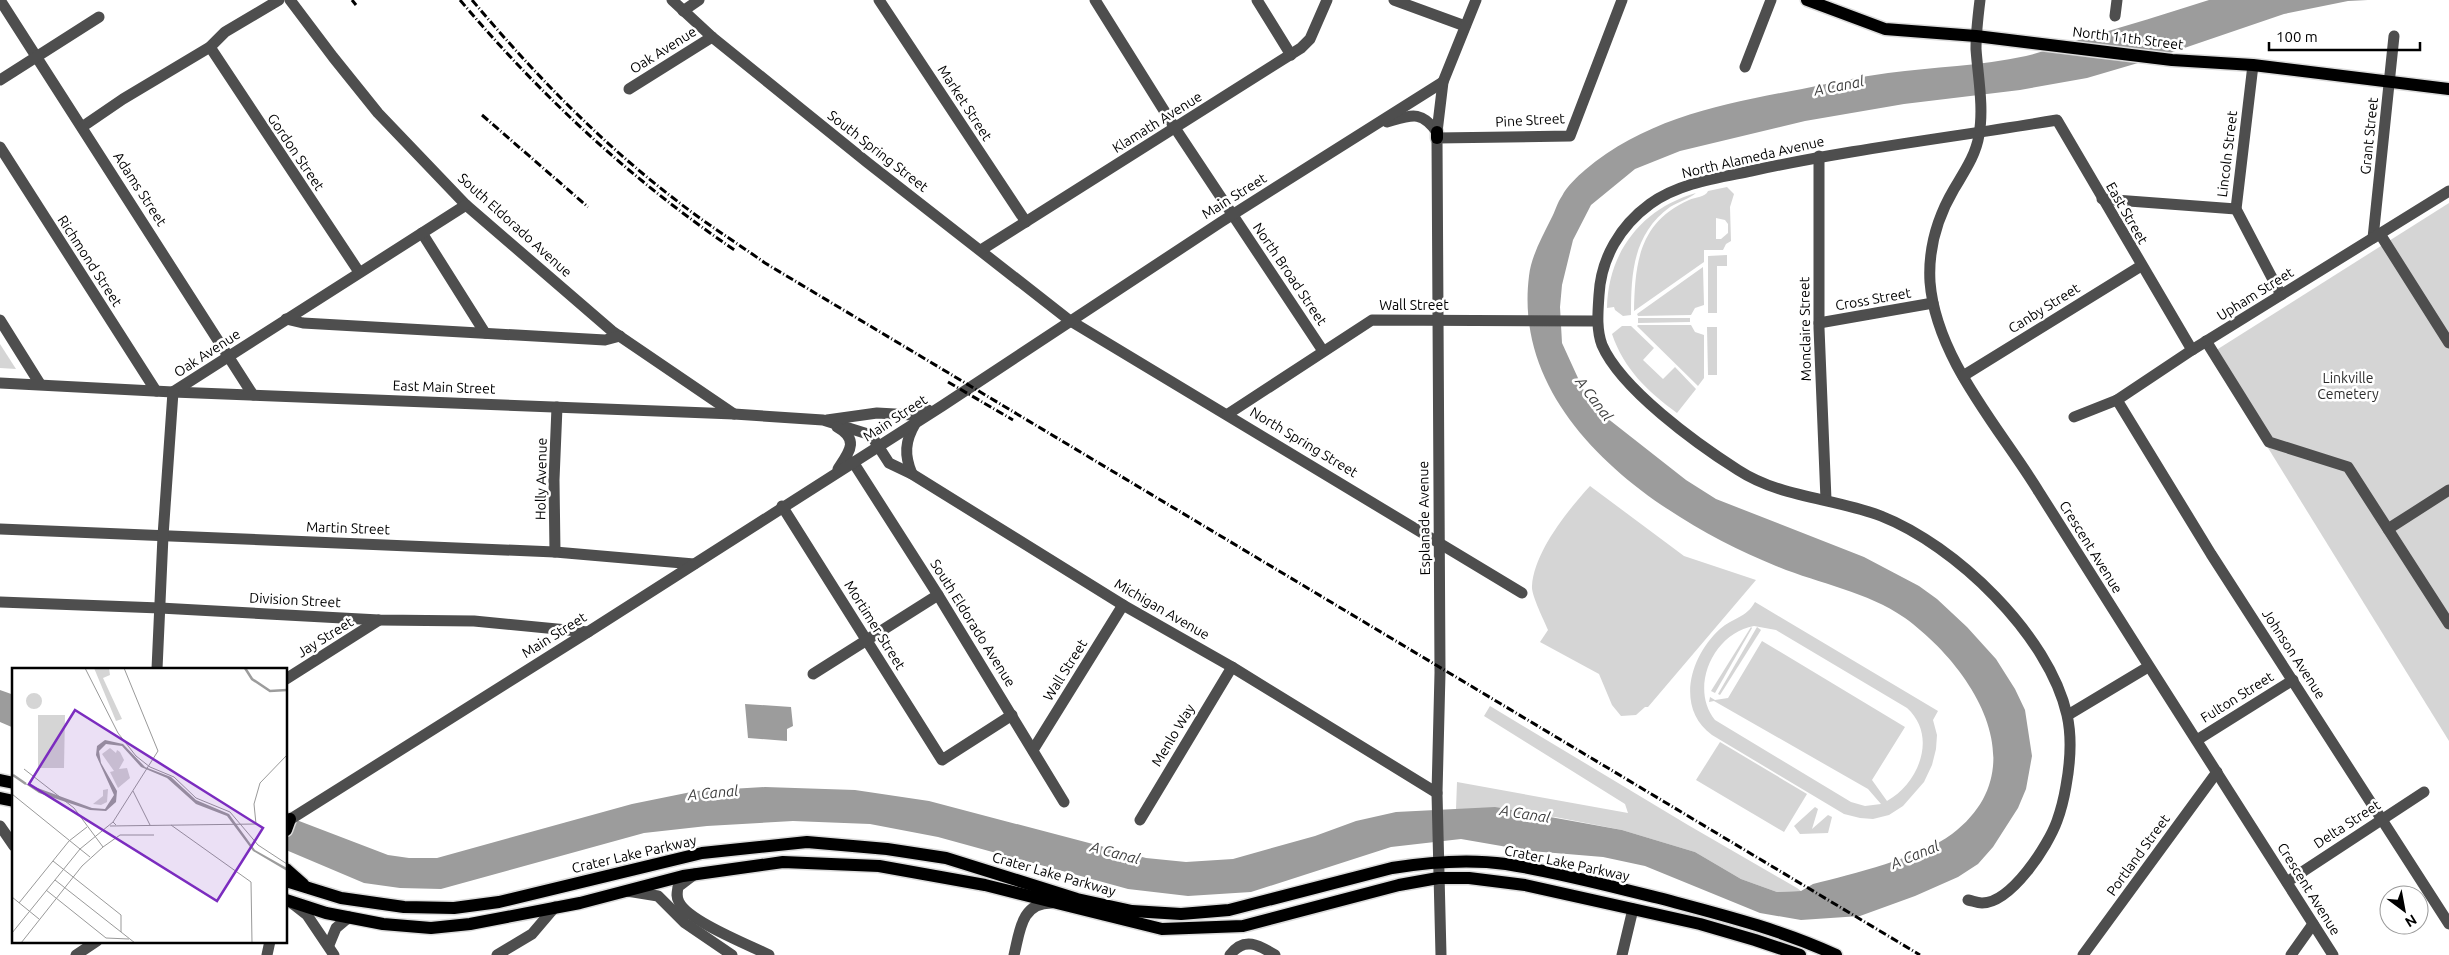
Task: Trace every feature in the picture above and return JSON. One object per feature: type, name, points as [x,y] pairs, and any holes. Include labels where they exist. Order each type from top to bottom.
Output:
[{"type":"main road","name":"North 11th Street","points":[[1807,0],[1885,29],[1976,36],[2172,60],[2253,65],[2449,89]]},
{"type":"main road","name":"Crater Lake Parkway","points":[[288,882],[341,898],[395,906],[454,908],[499,902],[702,853],[807,842],[946,858],[1077,899],[1132,911],[1181,914],[1229,910],[1392,868],[1438,863],[1505,864],[1604,885],[1762,926],[1836,955]]},
{"type":"main road","name":"Crater Lake Parkway","points":[[288,901],[326,913],[383,924],[431,928],[470,924],[555,908],[695,874],[783,862],[879,866],[985,885],[1162,929],[1243,926],[1399,885],[1438,878],[1468,878],[1525,885],[1728,932],[1800,955]]},
{"type":"main road","points":[[288,871],[305,886]]},
{"type":"street","name":"Adams Street","points":[[0,0],[254,395]]},
{"type":"street","points":[[82,127],[123,99],[210,48],[225,32],[280,0]]},
{"type":"street","name":"South Eldorado Avenue","points":[[290,0],[378,113],[466,205],[620,336],[734,414]]},
{"type":"street","name":"South Spring Street","points":[[672,0],[712,37],[868,163],[1069,320]]},
{"type":"street","name":"Oak Avenue","points":[[683,11],[699,0]]},
{"type":"street","name":"Market Street","points":[[880,0],[1026,222]]},
{"type":"street","name":"North Broad Street","points":[[1095,0],[1175,128],[1323,351]]},
{"type":"street","points":[[1257,0],[1291,55]]},
{"type":"street","name":"Klamath Avenue","points":[[981,250],[1291,55],[1310,39],[1327,0]]},
{"type":"street","points":[[1394,0],[1465,26]]},
{"type":"street","points":[[1443,82],[1476,0]]},
{"type":"street","name":"Pine Street","points":[[1437,135],[1570,136],[1622,0]]},
{"type":"street","points":[[1745,67],[1771,0]]},
{"type":"street","name":"Crescent Avenue","points":[[1980,0],[1976,36],[1980,133],[1976,149],[1937,224],[1930,261],[1933,304],[1945,343],[1963,376],[2037,488],[2148,667],[2197,740],[2333,955]]},
{"type":"street","points":[[2115,16],[2117,0]]},
{"type":"street","points":[[0,80],[99,17]]},
{"type":"street","name":"Grant Street","points":[[2377,236],[2394,36]]},
{"type":"street","name":"Oak Avenue","points":[[629,89],[712,37]]},
{"type":"street","name":"Gordon Street","points":[[210,48],[359,272]]},
{"type":"street","name":"Lincoln Street","points":[[2253,65],[2236,209],[2281,295]]},
{"type":"street","name":"Esplanade Avenue","points":[[1441,955],[1437,807],[1440,673],[1437,135],[1443,82]]},
{"type":"street","name":"Main Street","points":[[288,824],[302,812],[942,406],[1069,320],[1232,214],[1443,82]]},
{"type":"street","points":[[1375,125],[1415,114],[1428,120],[1437,135]]},
{"type":"street","name":"East Street","points":[[1980,133],[2056,120],[2192,350]]},
{"type":"street","name":"North Alameda Avenue","points":[[1968,900],[1984,904],[2002,895],[2018,880],[2043,849],[2057,821],[2066,787],[2070,754],[2068,715],[2055,681],[2036,649],[2013,615],[1986,586],[1941,547],[1882,516],[1826,500],[1790,493],[1741,472],[1654,407],[1622,379],[1602,344],[1597,321],[1599,280],[1607,258],[1618,235],[1633,218],[1652,202],[1684,187],[1819,156],[1980,133]]},
{"type":"street","name":"Richmond Street","points":[[0,147],[156,391]]},
{"type":"street","name":"Monclaire Street","points":[[1819,156],[1819,323],[1826,500]]},
{"type":"street","name":"Upham Street","points":[[2074,416],[2117,400],[2192,350],[2449,191]]},
{"type":"street","points":[[2102,199],[2236,209]]},
{"type":"street","name":"Oak Avenue","points":[[157,668],[163,536],[173,392],[466,205]]},
{"type":"street","points":[[422,233],[485,333]]},
{"type":"street","points":[[2377,236],[2449,343]]},
{"type":"street","name":"Canby Street","points":[[1963,376],[2141,266]]},
{"type":"street","name":"Cross Street","points":[[1819,323],[1933,304]]},
{"type":"street","points":[[286,319],[303,323],[605,340],[620,336]]},
{"type":"street","points":[[0,320],[40,384]]},
{"type":"street","name":"North Spring Street","points":[[1069,320],[1228,414],[1522,593]]},
{"type":"street","name":"Wall Street","points":[[1228,414],[1372,320],[1597,321]]},
{"type":"street","points":[[2206,342],[2269,442],[2348,467],[2449,624]]},
{"type":"street","name":"East Main Street","points":[[0,383],[173,392],[734,414],[823,420],[871,435],[878,446]]},
{"type":"street","name":"Johnson Avenue","points":[[2117,400],[2211,554],[2383,818],[2449,924]]},
{"type":"street","points":[[823,420],[877,414],[913,414],[942,406]]},
{"type":"street","name":"Holly Avenue","points":[[555,552],[554,480],[558,407]]},
{"type":"street","points":[[823,420],[842,430],[851,444],[850,452],[834,474]]},
{"type":"street","points":[[912,474],[906,452],[907,437],[915,423]]},
{"type":"street","name":"Michigan Avenue","points":[[878,446],[889,463],[912,474],[1123,605],[1232,667],[1437,793]]},
{"type":"street","name":"South Eldorado Avenue","points":[[853,462],[938,595],[1064,802]]},
{"type":"street","points":[[2388,529],[2449,490]]},
{"type":"street","name":"Mortimer Street","points":[[782,506],[942,760],[1012,715]]},
{"type":"street","name":"Martin Street","points":[[0,529],[555,552],[694,564]]},
{"type":"street","points":[[813,674],[938,595]]},
{"type":"street","name":"Division Street","points":[[0,602],[160,608],[379,620],[474,622],[588,632]]},
{"type":"street","name":"Wall Street","points":[[1033,750],[1123,605]]},
{"type":"street","name":"Jay Street","points":[[288,678],[379,620]]},
{"type":"street","name":"Menlo Way","points":[[1140,820],[1232,667]]},
{"type":"street","points":[[2068,715],[2148,667]]},
{"type":"street","name":"Fulton Street","points":[[2197,740],[2293,680]]},
{"type":"street","name":"Portland Street","points":[[2084,955],[2217,772]]},
{"type":"street","name":"Delta Street","points":[[2287,882],[2424,792]]},
{"type":"street","points":[[0,826],[12,843]]},
{"type":"street","points":[[695,874],[678,887],[676,894],[679,904],[693,917],[769,955]]},
{"type":"street","points":[[627,891],[658,896],[685,923],[732,955]]},
{"type":"street","points":[[288,901],[307,915],[332,950]]},
{"type":"street","points":[[1014,955],[1022,921],[1032,908],[1040,903],[1056,903]]},
{"type":"street","points":[[497,955],[532,934],[555,908]]},
{"type":"street","points":[[1622,955],[1633,910]]},
{"type":"street","points":[[332,950],[336,928],[349,917]]},
{"type":"street","points":[[2291,955],[2313,924]]},
{"type":"street","points":[[81,950],[95,942]]},
{"type":"street","points":[[267,955],[270,942]]},
{"type":"street","points":[[1230,955],[1244,944],[1255,943],[1275,955]]},
{"type":"green space","points":[[1727,187],[1734,194],[1730,207],[1731,241],[1726,244],[1723,250],[1704,250],[1704,262],[1634,311],[1639,261],[1643,246],[1650,232],[1659,220],[1672,209],[1689,200],[1705,195],[1708,191]],"holes":[[[1716,218],[1725,220],[1728,224],[1728,233],[1721,239],[1716,239]]]},
{"type":"green space","points":[[1696,193],[1670,207],[1648,229],[1641,242],[1634,269],[1631,315],[1623,316],[1614,307],[1607,308],[1609,287],[1614,268],[1632,235],[1660,209]]},
{"type":"green space","name":"Linkville Cemetery","points":[[2449,203],[2449,741],[2210,354]]},
{"type":"green space","points":[[1727,255],[1727,266],[1717,266],[1717,313],[1708,313],[1708,256]]},
{"type":"green space","points":[[1703,267],[1704,305],[1695,308],[1691,315],[1638,316],[1637,314]]},
{"type":"green space","points":[[1638,318],[1690,318],[1690,322],[1638,323]]},
{"type":"green space","points":[[1691,325],[1695,332],[1704,335],[1704,378],[1698,386],[1637,326]]},
{"type":"green space","points":[[1622,326],[1631,326],[1654,348],[1643,360],[1663,379],[1675,367],[1696,389],[1677,413],[1646,388],[1623,358],[1612,334]]},
{"type":"green space","points":[[1707,327],[1717,327],[1717,375],[1708,375]]},
{"type":"green space","points":[[0,344],[16,369],[0,368]]},
{"type":"green space","points":[[1590,486],[1684,556],[1756,580],[1648,707],[1645,707],[1636,715],[1621,716],[1612,705],[1599,674],[1540,642],[1548,630],[1532,590],[1534,573],[1545,546],[1554,532]]},
{"type":"green space","points":[[1755,602],[1938,711],[1933,720],[1937,735],[1932,765],[1924,782],[1903,806],[1889,815],[1873,819],[1844,814],[1712,735],[1700,724],[1693,711],[1690,697],[1691,682],[1701,653],[1720,629],[1744,614]],"holes":[[[1754,626],[1776,630],[1907,708],[1916,719],[1923,745],[1921,758],[1916,771],[1908,783],[1887,801],[1872,780],[1905,727],[1762,641],[1728,698],[1715,700],[1710,697],[1709,702],[1714,701],[1868,789],[1881,804],[1865,806],[1851,802],[1715,720],[1708,707],[1704,693],[1705,678],[1709,664],[1717,650],[1727,639],[1739,631]]]},
{"type":"green space","points":[[1751,627],[1715,693],[1711,691]]},
{"type":"green space","points":[[1757,627],[1761,630],[1720,695],[1718,694]]},
{"type":"green space","points":[[1490,706],[1801,891],[1777,892],[1741,879],[1695,852],[1622,830],[1555,817],[1456,809],[1457,782],[1628,813],[1625,804],[1484,716]]},
{"type":"green space","points":[[1720,742],[1807,794],[1784,832],[1696,780]]},
{"type":"green space","points":[[1815,807],[1818,809],[1812,829],[1828,815],[1832,817],[1828,833],[1800,834],[1794,826]]},
{"type":"water","name":"A Canal","points":[[2209,0],[2368,0],[2348,1],[2284,14],[2155,58],[2087,78],[2020,90],[1904,104],[1805,121],[1680,151],[1635,169],[1591,205],[1573,240],[1562,285],[1560,307],[1562,343],[1583,389],[1607,418],[1686,480],[1716,499],[1864,557],[1919,586],[1937,599],[1967,627],[1996,659],[2015,689],[2025,710],[2032,756],[2026,789],[2018,808],[1993,847],[1978,864],[1958,877],[1915,896],[1860,916],[1801,920],[1760,913],[1645,866],[1603,857],[1531,851],[1461,839],[1391,847],[1251,892],[1188,896],[1128,889],[938,837],[870,824],[793,821],[707,826],[644,833],[441,889],[400,888],[364,883],[288,851],[288,817],[388,855],[409,858],[437,858],[632,804],[696,791],[765,787],[855,790],[929,801],[1146,858],[1186,862],[1233,859],[1315,836],[1356,821],[1396,812],[1495,807],[1622,830],[1695,852],[1741,879],[1777,892],[1801,891],[1813,884],[1885,864],[1922,851],[1952,834],[1978,808],[1991,779],[1993,750],[1986,720],[1972,690],[1953,663],[1930,639],[1905,618],[1858,594],[1776,566],[1732,546],[1686,521],[1643,491],[1603,457],[1569,418],[1544,375],[1530,328],[1529,276],[1537,247],[1559,202],[1572,182],[1609,152],[1634,137],[1660,125],[1716,107],[1845,80],[2009,59],[2048,50]]},
{"type":"water","points":[[0,690],[12,694],[12,727],[0,722]]},
{"type":"water","points":[[745,704],[791,707],[793,726],[787,729],[787,741],[748,738]]},
{"type":"railway","points":[[352,0],[356,5]]},
{"type":"railway","points":[[460,0],[523,70],[589,135],[660,195],[736,251]]},
{"type":"railway","points":[[472,0],[545,82],[624,158],[691,212],[765,263],[1920,955]]},
{"type":"railway","points":[[482,115],[588,207]]},
{"type":"railway","points":[[948,382],[1013,420]]}]
